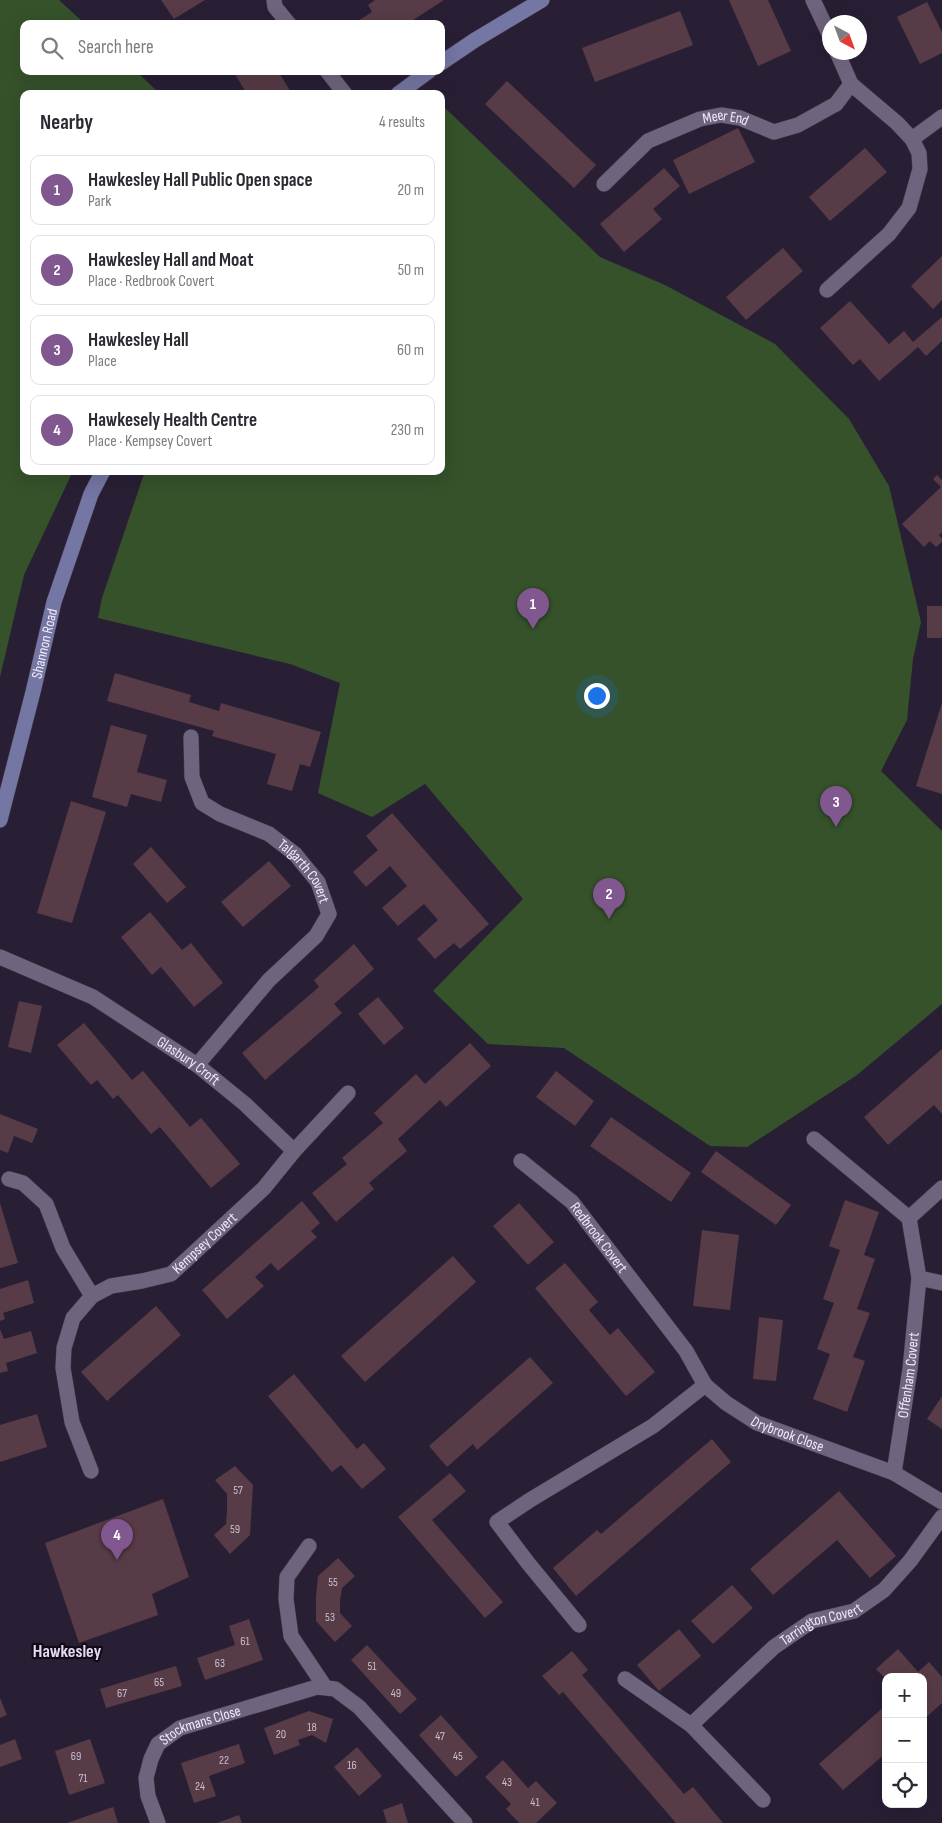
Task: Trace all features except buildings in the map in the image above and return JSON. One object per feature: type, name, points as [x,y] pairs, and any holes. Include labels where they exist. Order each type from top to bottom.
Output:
[{"type":"street","points":[[274,0],[275,7],[286,20]]},
{"type":"street","points":[[445,60],[474,40],[542,0]]},
{"type":"street","points":[[813,0],[822,19]]},
{"type":"street","points":[[827,290],[889,234],[909,208],[920,169],[919,153],[912,139],[898,122],[851,84],[840,60]]},
{"type":"street","points":[[330,75],[342,90]]},
{"type":"street","points":[[403,90],[424,75]]},
{"type":"street","name":"Meer End","points":[[604,184],[648,141],[700,119],[721,115],[740,118],[774,132],[798,125],[836,104],[851,84]]},
{"type":"street","points":[[912,139],[942,117]]},
{"type":"street","name":"Shannon Road","points":[[0,820],[54,602],[91,494],[101,475]]},
{"type":"street","name":"Talgarth Covert","points":[[191,737],[192,777],[202,802],[220,814],[269,834],[295,854],[318,882],[329,914],[316,936],[269,980],[197,1065]]},
{"type":"street","name":"Glasbury Croft","points":[[0,957],[93,997],[197,1065],[245,1104],[294,1150]]},
{"type":"street","points":[[294,1150],[348,1093]]},
{"type":"street","points":[[814,1139],[909,1218],[942,1188]]},
{"type":"street","name":"Kempsey Covert","points":[[91,1471],[72,1422],[63,1368],[64,1348],[73,1318],[92,1296],[110,1286],[142,1282],[171,1274],[264,1188],[294,1150]]},
{"type":"street","name":"Redbrook Covert","points":[[521,1161],[572,1202],[627,1271],[665,1324]]},
{"type":"street","points":[[9,1179],[23,1182],[46,1204],[62,1248],[92,1296]]},
{"type":"street","name":"Offenham Covert","points":[[894,1473],[910,1368],[919,1278],[909,1218]]},
{"type":"street","points":[[919,1278],[942,1283]]},
{"type":"street","name":"Drybrook Close","points":[[665,1324],[686,1351],[705,1385],[726,1403],[757,1423],[894,1473],[942,1502]]},
{"type":"street","points":[[579,1624],[528,1563],[497,1522],[652,1426],[705,1385]]},
{"type":"street","name":"Tarrington Covert","points":[[691,1725],[774,1647],[812,1621],[854,1611],[884,1590],[910,1561],[942,1517]]},
{"type":"street","points":[[308,1546],[287,1577],[286,1599],[291,1636],[325,1687],[335,1689],[359,1707],[465,1823]]},
{"type":"street","points":[[625,1679],[691,1725],[763,1800]]},
{"type":"street","name":"Stockmans Close","points":[[158,1823],[148,1796],[146,1778],[151,1759],[158,1744],[180,1728],[317,1687],[325,1687]]},
{"type":"green space","points":[[0,0],[59,0],[81,20],[20,20],[20,75],[140,75],[156,90],[20,90],[20,475],[71,475],[24,575],[0,677]]},
{"type":"green space","points":[[445,108],[600,257],[665,285],[775,344],[849,419],[889,486],[921,622],[913,659],[907,720],[881,771],[942,831],[942,1004],[857,1075],[747,1147],[710,1146],[564,1048],[488,1044],[433,991],[523,899],[425,784],[372,817],[318,793],[340,683],[290,664],[98,618],[102,598],[144,475],[445,475]]},
{"type":"place","name":"Hawkesley Hall Public Open space","points":[[533,629]]},
{"type":"place","name":"Hawkesley Hall","points":[[836,827]]},
{"type":"place","name":"Hawkesley Hall and Moat","points":[[609,919]]},
{"type":"place","name":"Hawkesely Health Centre","points":[[117,1560]]},
{"type":"district","name":"Hawkesley","points":[[67,1651]]}]
